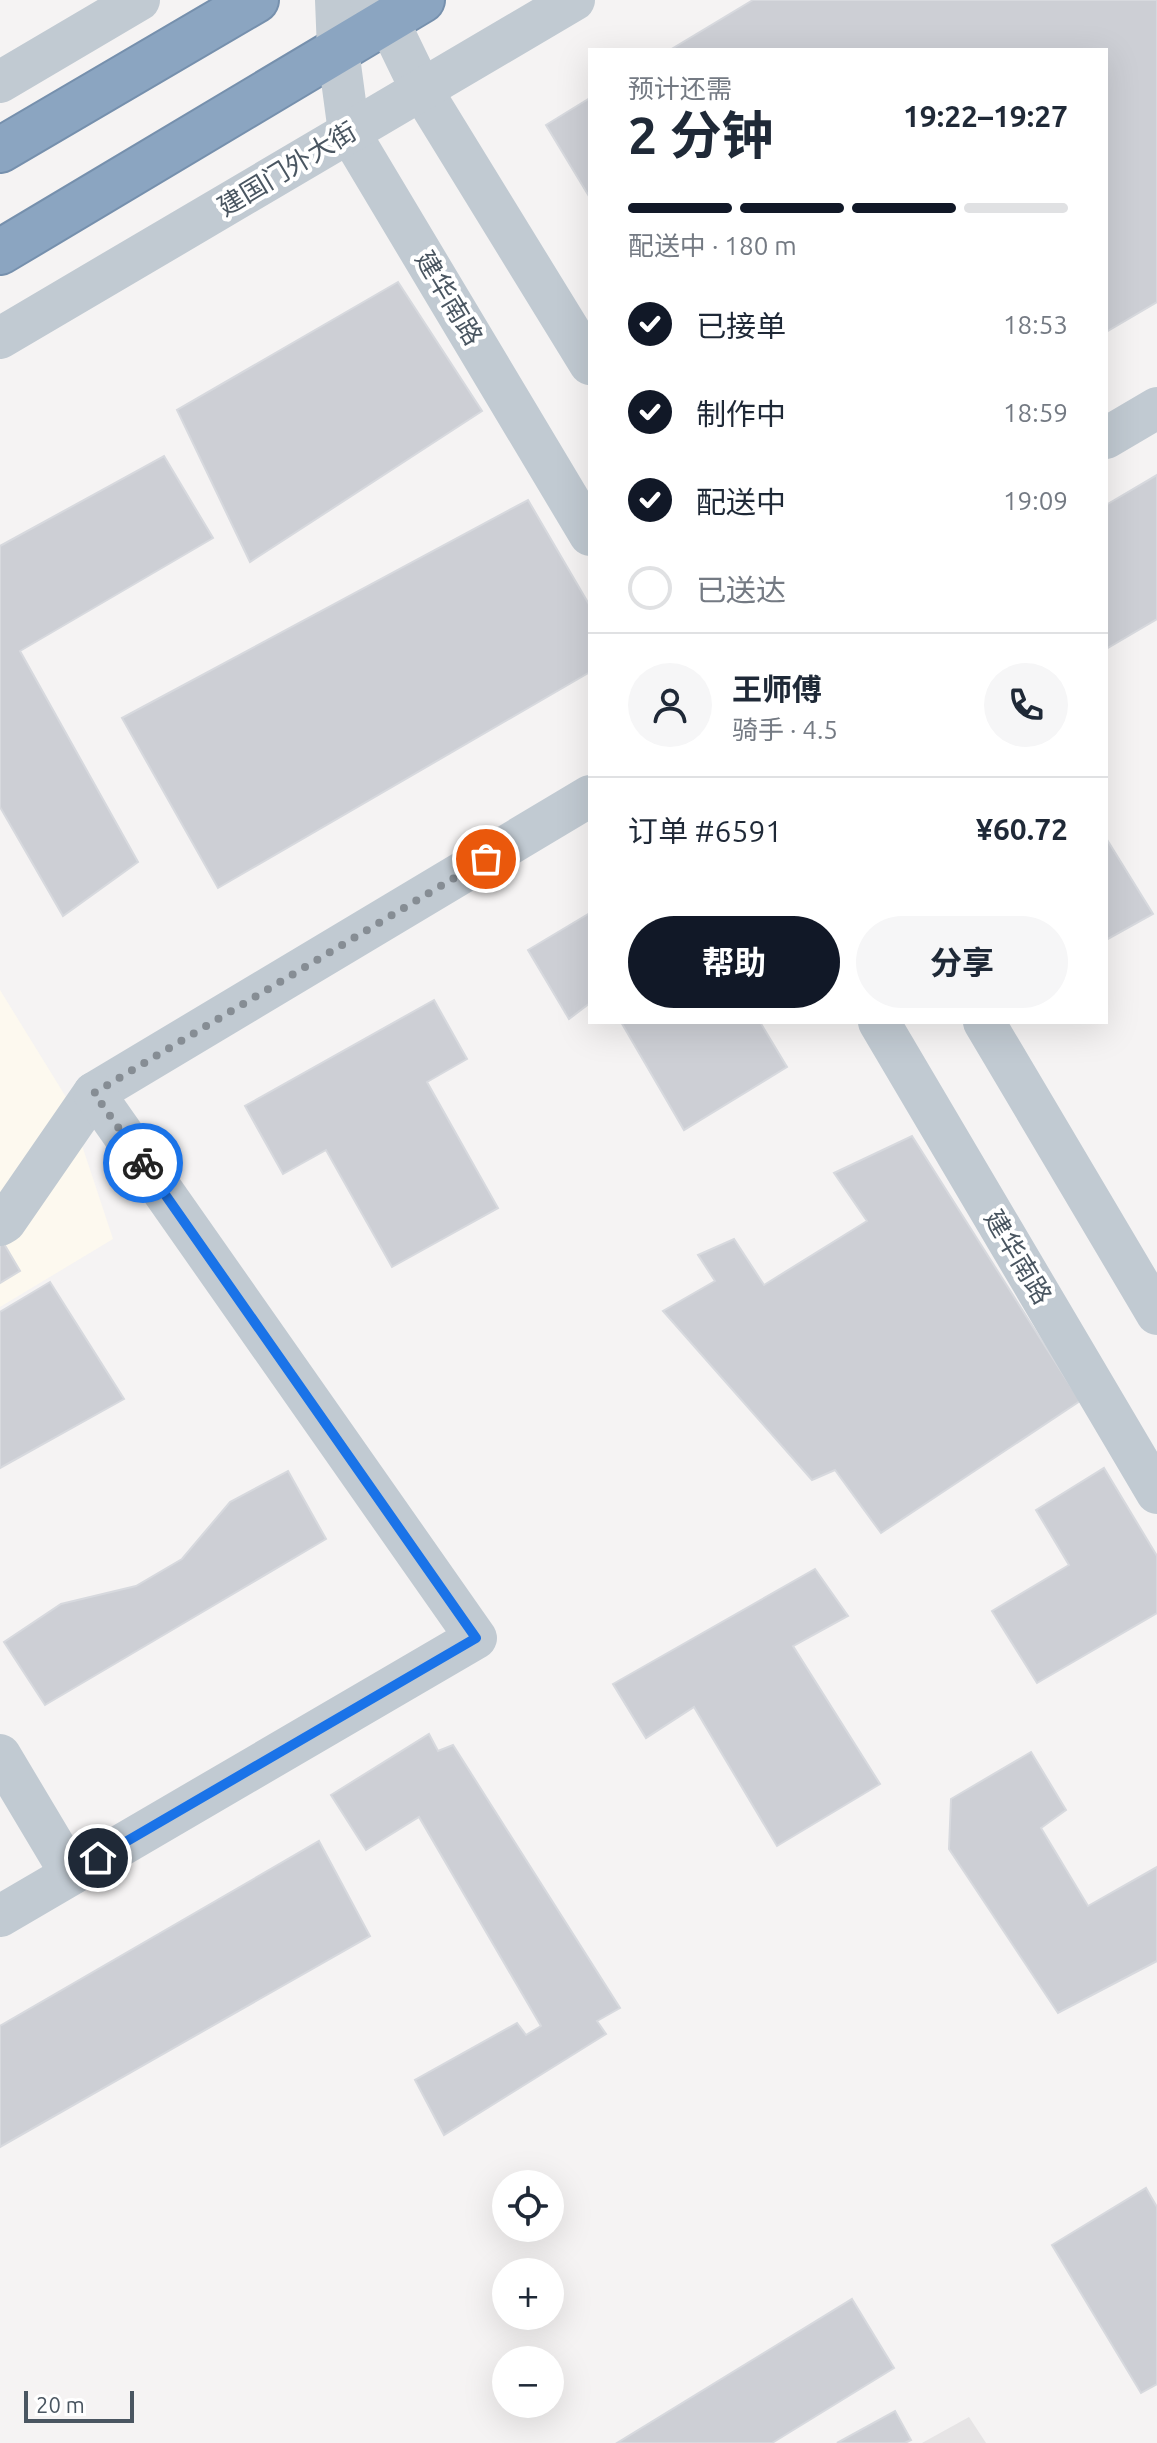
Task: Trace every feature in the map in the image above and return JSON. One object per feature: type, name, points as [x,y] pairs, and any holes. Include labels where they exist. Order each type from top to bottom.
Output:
[{"type":"highway","points":[[0,150],[256,0]]},
{"type":"highway","points":[[0,252],[338,50],[394,7]]},
{"type":"street","points":[[0,82],[139,0]]},
{"type":"street","name":"建华南路","points":[[336,0],[338,50],[349,132],[588,532]]},
{"type":"street","name":"建国门外大街","points":[[0,338],[574,0]]},
{"type":"street","points":[[394,7],[421,89],[588,361]]},
{"type":"street","points":[[1108,437],[1157,408]]},
{"type":"street","points":[[0,1225],[94,1093],[588,797]]},
{"type":"street","name":"建华南路","points":[[880,1024],[1157,1493]]},
{"type":"street","points":[[985,1024],[1157,1314]]},
{"type":"street","points":[[0,1916],[476,1638],[94,1093]]},
{"type":"street","points":[[0,1755],[71,1874]]},
{"type":"shaded area","points":[[0,990],[66,1097],[113,1239],[0,1307]]},
{"type":"shaded area","points":[[969,2417],[986,2443],[922,2443]]},
{"type":"building","points":[[753,0],[1157,0],[1157,302],[1108,331],[1108,48],[673,48]]},
{"type":"building","points":[[588,99],[588,195],[546,125]]},
{"type":"building","points":[[398,282],[482,411],[250,562],[177,410]]},
{"type":"building","points":[[164,456],[213,538],[20,651],[138,862],[63,916],[0,807],[0,546]]},
{"type":"building","points":[[1157,475],[1157,619],[1108,648],[1108,504]]},
{"type":"building","points":[[528,500],[588,603],[588,673],[218,888],[122,718]]},
{"type":"building","points":[[1108,841],[1153,914],[1108,939]]},
{"type":"building","points":[[588,914],[588,1005],[569,1019],[528,950]]},
{"type":"building","points":[[434,1000],[467,1059],[427,1082],[498,1208],[392,1267],[326,1150],[283,1174],[245,1106]]},
{"type":"building","points":[[622,1024],[761,1024],[787,1067],[684,1130]]},
{"type":"building","points":[[912,1136],[1080,1401],[881,1533],[835,1470],[812,1480],[663,1311],[715,1281],[698,1255],[734,1239],[764,1285],[867,1221],[834,1173]]},
{"type":"building","points":[[0,1237],[20,1271],[0,1283]]},
{"type":"building","points":[[50,1282],[124,1399],[0,1468],[0,1312]]},
{"type":"building","points":[[1104,1468],[1157,1556],[1157,1613],[1037,1683],[992,1611],[1069,1565],[1036,1510]]},
{"type":"building","points":[[288,1471],[326,1539],[45,1705],[4,1642],[61,1604],[136,1586],[182,1559],[230,1502]]},
{"type":"building","points":[[815,1569],[848,1616],[793,1646],[880,1784],[777,1846],[694,1707],[646,1738],[613,1684]]},
{"type":"building","points":[[429,1734],[438,1751],[453,1745],[620,2008],[597,2021],[606,2034],[444,2135],[415,2080],[517,2023],[526,2035],[541,2026],[419,1817],[366,1850],[331,1795]]},
{"type":"building","points":[[1031,1752],[1066,1810],[1041,1828],[1088,1906],[1157,1867],[1157,1961],[1058,2013],[949,1849],[951,1799]]},
{"type":"building","points":[[319,1841],[370,1936],[0,2147],[0,2026]]},
{"type":"building","points":[[1146,2188],[1157,2207],[1157,2384],[1141,2393],[1052,2245]]},
{"type":"building","points":[[852,2299],[894,2368],[772,2443],[617,2443]]},
{"type":"building","points":[[895,2411],[911,2440],[905,2443],[837,2443]]},
{"type":"way so far","points":[[143,1163],[94,1093],[486,859]]},
{"type":"route","points":[[98,1858],[476,1638],[143,1163]]}]
